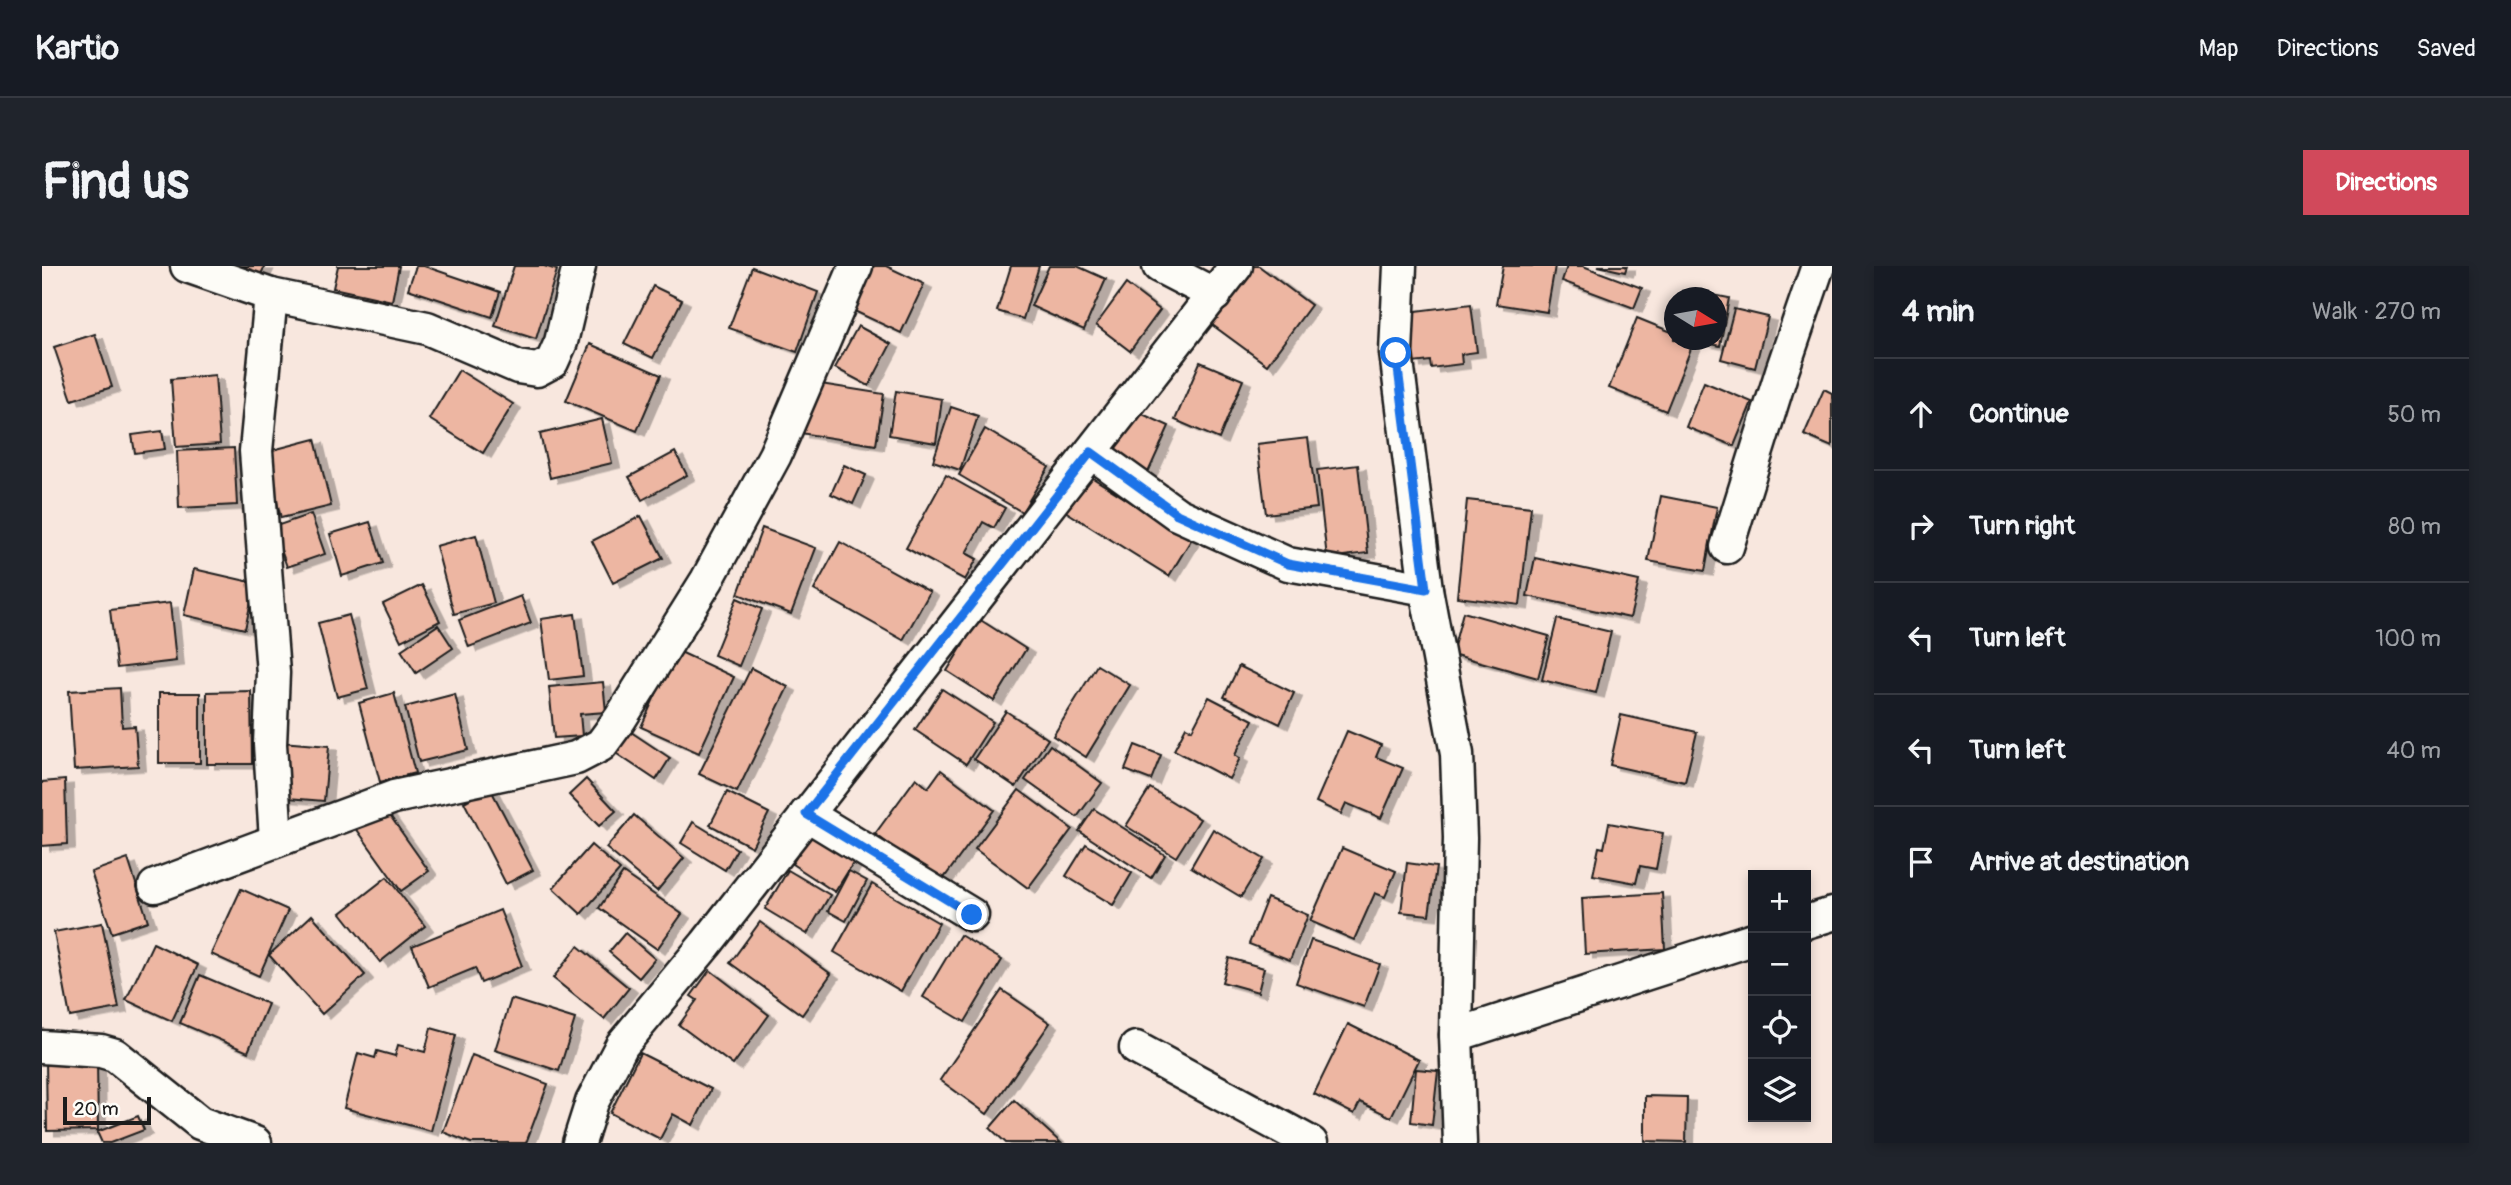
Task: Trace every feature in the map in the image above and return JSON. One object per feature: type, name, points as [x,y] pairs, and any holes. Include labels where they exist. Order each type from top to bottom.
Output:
[{"type":"street","points":[[187,266],[271,295],[427,328],[518,367],[537,370],[552,362],[561,342],[579,266]]},
{"type":"street","points":[[155,886],[394,797],[576,758],[601,745],[707,580],[775,455],[856,266]]},
{"type":"street","points":[[1159,266],[1215,295]]},
{"type":"street","points":[[579,1143],[592,1102],[622,1045],[706,944],[1236,266]]},
{"type":"street","points":[[1400,266],[1396,353],[1426,589],[1457,754],[1460,838],[1456,1035],[1460,1143]]},
{"type":"street","points":[[1727,547],[1818,266]]},
{"type":"street","points":[[271,295],[256,452],[273,673],[270,744],[276,840]]},
{"type":"street","points":[[1091,452],[1177,514],[1288,564],[1426,589]]},
{"type":"street","points":[[806,814],[972,915]]},
{"type":"street","points":[[1811,920],[1832,914]]},
{"type":"street","points":[[1456,1035],[1748,941]]},
{"type":"street","points":[[42,1047],[101,1051],[115,1055],[200,1123],[255,1143]]},
{"type":"street","points":[[1136,1048],[1311,1143]]},
{"type":"building","points":[[231,266],[265,266],[259,278]]},
{"type":"building","points":[[338,266],[399,266],[392,301],[333,288]]},
{"type":"building","points":[[416,266],[424,266],[500,292],[492,317],[408,289]]},
{"type":"building","points":[[514,266],[544,266],[557,270],[536,339],[495,326]]},
{"type":"building","points":[[870,266],[886,266],[924,284],[901,333],[850,309]]},
{"type":"building","points":[[1011,266],[1039,266],[1023,319],[997,311]]},
{"type":"building","points":[[1049,266],[1077,266],[1106,279],[1084,330],[1031,306]]},
{"type":"building","points":[[1254,266],[1259,266],[1311,305],[1267,365],[1211,324]]},
{"type":"building","points":[[1503,266],[1555,266],[1547,312],[1496,304]]},
{"type":"building","points":[[1567,266],[1583,266],[1642,288],[1634,308],[1562,281]]},
{"type":"building","points":[[1598,266],[1627,266],[1625,272]]},
{"type":"building","points":[[752,267],[818,292],[797,352],[729,328]]},
{"type":"building","points":[[1126,284],[1160,310],[1130,351],[1096,325]]},
{"type":"building","points":[[653,286],[682,300],[653,358],[624,344]]},
{"type":"building","points":[[1471,304],[1477,352],[1461,354],[1462,364],[1431,368],[1430,361],[1413,363],[1407,312]]},
{"type":"building","points":[[1734,309],[1768,317],[1755,368],[1721,359],[1723,350],[1727,350],[1727,336]]},
{"type":"building","points":[[1637,318],[1664,329],[1664,350],[1690,350],[1666,411],[1609,388]]},
{"type":"building","points":[[858,326],[891,344],[869,386],[835,368]]},
{"type":"building","points":[[95,334],[112,387],[72,400],[54,347]]},
{"type":"building","points":[[590,344],[661,375],[637,431],[566,401]]},
{"type":"building","points":[[1200,362],[1243,380],[1219,439],[1175,420]]},
{"type":"building","points":[[459,370],[513,404],[483,453],[429,419]]},
{"type":"building","points":[[215,375],[220,444],[176,447],[171,379]]},
{"type":"building","points":[[808,382],[884,394],[876,445],[800,433]]},
{"type":"building","points":[[1704,382],[1752,402],[1734,446],[1686,427]]},
{"type":"building","points":[[1824,389],[1832,393],[1832,447],[1804,435]]},
{"type":"building","points":[[896,391],[942,399],[936,443],[889,435]]},
{"type":"building","points":[[951,407],[978,416],[960,470],[933,461]]},
{"type":"building","points":[[1129,408],[1169,426],[1146,477],[1106,459]]},
{"type":"building","points":[[602,419],[612,463],[550,478],[540,434]]},
{"type":"building","points":[[985,429],[1049,467],[1022,512],[959,475]]},
{"type":"building","points":[[162,431],[165,449],[135,453],[132,435]]},
{"type":"building","points":[[1308,438],[1317,508],[1266,514],[1257,444]]},
{"type":"building","points":[[315,439],[331,506],[281,518],[265,452]]},
{"type":"building","points":[[234,448],[237,505],[179,508],[177,451]]},
{"type":"building","points":[[675,452],[687,475],[642,500],[629,477]]},
{"type":"building","points":[[844,465],[866,475],[853,504],[831,494]]},
{"type":"building","points":[[1358,465],[1368,553],[1327,558],[1317,470]]},
{"type":"building","points":[[946,475],[1005,508],[994,528],[983,522],[966,553],[977,559],[965,580],[906,548]]},
{"type":"building","points":[[1088,475],[1191,540],[1169,576],[1065,511]]},
{"type":"building","points":[[1661,496],[1717,507],[1705,571],[1648,561]]},
{"type":"building","points":[[1467,500],[1531,507],[1520,605],[1457,597]]},
{"type":"building","points":[[311,514],[325,554],[287,567],[273,527]]},
{"type":"building","points":[[641,516],[663,558],[613,583],[592,541]]},
{"type":"building","points":[[370,522],[383,563],[342,576],[330,534]]},
{"type":"building","points":[[762,528],[816,548],[791,614],[738,594]]},
{"type":"building","points":[[476,535],[494,603],[454,614],[436,546]]},
{"type":"building","points":[[840,542],[930,592],[903,640],[814,590]]},
{"type":"building","points":[[1535,558],[1639,581],[1630,618],[1527,596]]},
{"type":"building","points":[[194,569],[255,583],[245,629],[184,615]]},
{"type":"building","points":[[422,585],[440,621],[401,641],[383,604]]},
{"type":"building","points":[[521,596],[531,623],[469,647],[459,620]]},
{"type":"building","points":[[737,598],[762,609],[739,666],[714,655]]},
{"type":"building","points":[[170,603],[176,661],[117,668],[110,610]]},
{"type":"building","points":[[1463,612],[1549,636],[1538,678],[1452,654]]},
{"type":"building","points":[[575,614],[583,676],[549,680],[541,619]]},
{"type":"building","points":[[349,615],[368,689],[337,697],[318,623]]},
{"type":"building","points":[[979,619],[1026,649],[994,701],[947,671]]},
{"type":"building","points":[[1557,619],[1611,632],[1596,693],[1542,680]]},
{"type":"building","points":[[438,625],[453,648],[416,673],[401,650]]},
{"type":"building","points":[[676,650],[734,677],[699,753],[641,727]]},
{"type":"building","points":[[1097,665],[1130,685],[1086,757],[1053,736]]},
{"type":"building","points":[[1239,666],[1294,693],[1280,724],[1224,697]]},
{"type":"building","points":[[751,668],[788,687],[737,792],[699,774]]},
{"type":"building","points":[[603,682],[606,712],[580,714],[582,736],[554,738],[549,687]]},
{"type":"building","points":[[120,688],[122,727],[135,726],[138,766],[74,770],[69,691]]},
{"type":"building","points":[[942,689],[993,722],[966,764],[915,730]]},
{"type":"building","points":[[251,691],[252,764],[207,764],[207,692]]},
{"type":"building","points":[[159,693],[200,693],[200,763],[159,763]]},
{"type":"building","points":[[394,693],[415,773],[380,782],[359,703]]},
{"type":"building","points":[[455,694],[468,750],[419,762],[405,707]]},
{"type":"building","points":[[1209,697],[1253,720],[1235,755],[1240,758],[1229,779],[1174,750],[1186,727],[1192,730]]},
{"type":"building","points":[[1006,711],[1048,739],[1016,787],[974,759]]},
{"type":"building","points":[[1621,715],[1697,732],[1685,782],[1610,765]]},
{"type":"building","points":[[625,728],[670,758],[656,780],[611,750]]},
{"type":"building","points":[[1347,731],[1381,745],[1376,757],[1403,768],[1381,818],[1346,803],[1341,814],[1316,802]]},
{"type":"building","points":[[281,742],[329,746],[324,801],[276,797]]},
{"type":"building","points":[[1050,745],[1102,783],[1077,817],[1025,780]]},
{"type":"building","points":[[1135,745],[1161,755],[1151,780],[1125,770]]},
{"type":"building","points":[[941,770],[994,810],[941,882],[875,834],[916,778],[928,788]]},
{"type":"building","points":[[586,779],[616,811],[599,826],[569,795]]},
{"type":"building","points":[[65,780],[67,844],[42,846],[42,782]]},
{"type":"building","points":[[490,788],[533,870],[506,884],[464,802]]},
{"type":"building","points":[[1150,788],[1200,819],[1176,857],[1126,826]]},
{"type":"building","points":[[1019,790],[1072,829],[1028,888],[975,849]]},
{"type":"building","points":[[727,792],[769,813],[752,847],[710,825]]},
{"type":"building","points":[[381,803],[429,871],[401,891],[353,824]]},
{"type":"building","points":[[1094,809],[1165,855],[1151,878],[1079,831]]},
{"type":"building","points":[[634,815],[684,858],[657,891],[606,848]]},
{"type":"building","points":[[693,822],[737,849],[725,870],[681,843]]},
{"type":"building","points":[[1609,823],[1663,833],[1656,869],[1640,866],[1636,883],[1593,875],[1599,847],[1604,848]]},
{"type":"building","points":[[1213,829],[1264,859],[1241,897],[1191,867]]},
{"type":"building","points":[[812,832],[855,860],[835,892],[792,864]]},
{"type":"building","points":[[1086,844],[1132,873],[1113,905],[1066,876]]},
{"type":"building","points":[[591,845],[620,870],[581,914],[553,888]]},
{"type":"building","points":[[1342,848],[1396,871],[1385,897],[1375,893],[1354,940],[1310,921]]},
{"type":"building","points":[[128,859],[148,921],[112,933],[91,872]]},
{"type":"building","points":[[1407,863],[1436,867],[1429,915],[1401,912]]},
{"type":"building","points":[[788,870],[830,895],[807,934],[765,909]]},
{"type":"building","points":[[849,871],[867,881],[846,921],[828,911]]},
{"type":"building","points":[[623,873],[682,914],[657,949],[599,908]]},
{"type":"building","points":[[387,877],[425,926],[380,962],[341,913]]},
{"type":"building","points":[[872,884],[939,923],[901,991],[834,952]]},
{"type":"building","points":[[241,889],[288,910],[259,976],[211,954]]},
{"type":"building","points":[[1662,893],[1665,949],[1585,954],[1582,898]]},
{"type":"building","points":[[1267,898],[1308,915],[1290,960],[1249,944]]},
{"type":"building","points":[[500,910],[522,966],[481,983],[475,968],[429,987],[412,946]]},
{"type":"building","points":[[312,915],[365,975],[322,1014],[269,955]]},
{"type":"building","points":[[760,922],[831,974],[802,1015],[730,963]]},
{"type":"building","points":[[102,923],[119,1008],[70,1017],[54,932]]},
{"type":"building","points":[[625,933],[655,959],[639,978],[609,952]]},
{"type":"building","points":[[960,935],[1002,960],[965,1022],[923,997]]},
{"type":"building","points":[[1311,940],[1380,964],[1364,1007],[1296,983]]},
{"type":"building","points":[[153,943],[198,965],[172,1021],[126,1000]]},
{"type":"building","points":[[578,946],[629,988],[604,1019],[553,978]]},
{"type":"building","points":[[1229,958],[1264,968],[1258,992],[1222,982]]},
{"type":"building","points":[[710,970],[769,1015],[733,1065],[679,1025],[697,1000],[691,996]]},
{"type":"building","points":[[200,975],[268,1004],[248,1052],[180,1023]]},
{"type":"building","points":[[1002,990],[1050,1023],[987,1114],[940,1080]]},
{"type":"building","points":[[511,999],[575,1019],[559,1071],[495,1050]]},
{"type":"building","points":[[1348,1024],[1419,1060],[1391,1117],[1360,1102],[1354,1114],[1314,1094]]},
{"type":"building","points":[[431,1028],[456,1035],[431,1131],[344,1108],[358,1053],[375,1058],[377,1051],[395,1056],[398,1045],[425,1052]]},
{"type":"building","points":[[640,1053],[711,1089],[693,1125],[673,1114],[660,1139],[610,1113]]},
{"type":"building","points":[[472,1055],[548,1084],[526,1143],[471,1143],[443,1132]]},
{"type":"building","points":[[97,1058],[98,1130],[47,1131],[46,1059]]},
{"type":"building","points":[[1416,1069],[1438,1071],[1432,1125],[1411,1122]]},
{"type":"building","points":[[1645,1096],[1687,1097],[1686,1142],[1645,1141]]},
{"type":"building","points":[[1014,1100],[1061,1143],[1006,1143],[990,1128]]},
{"type":"building","points":[[138,1116],[144,1130],[110,1143],[102,1143],[97,1132]]},
{"type":"route","points":[[972,915],[806,814],[1091,452],[1177,514],[1288,564],[1426,589],[1396,353]]}]
